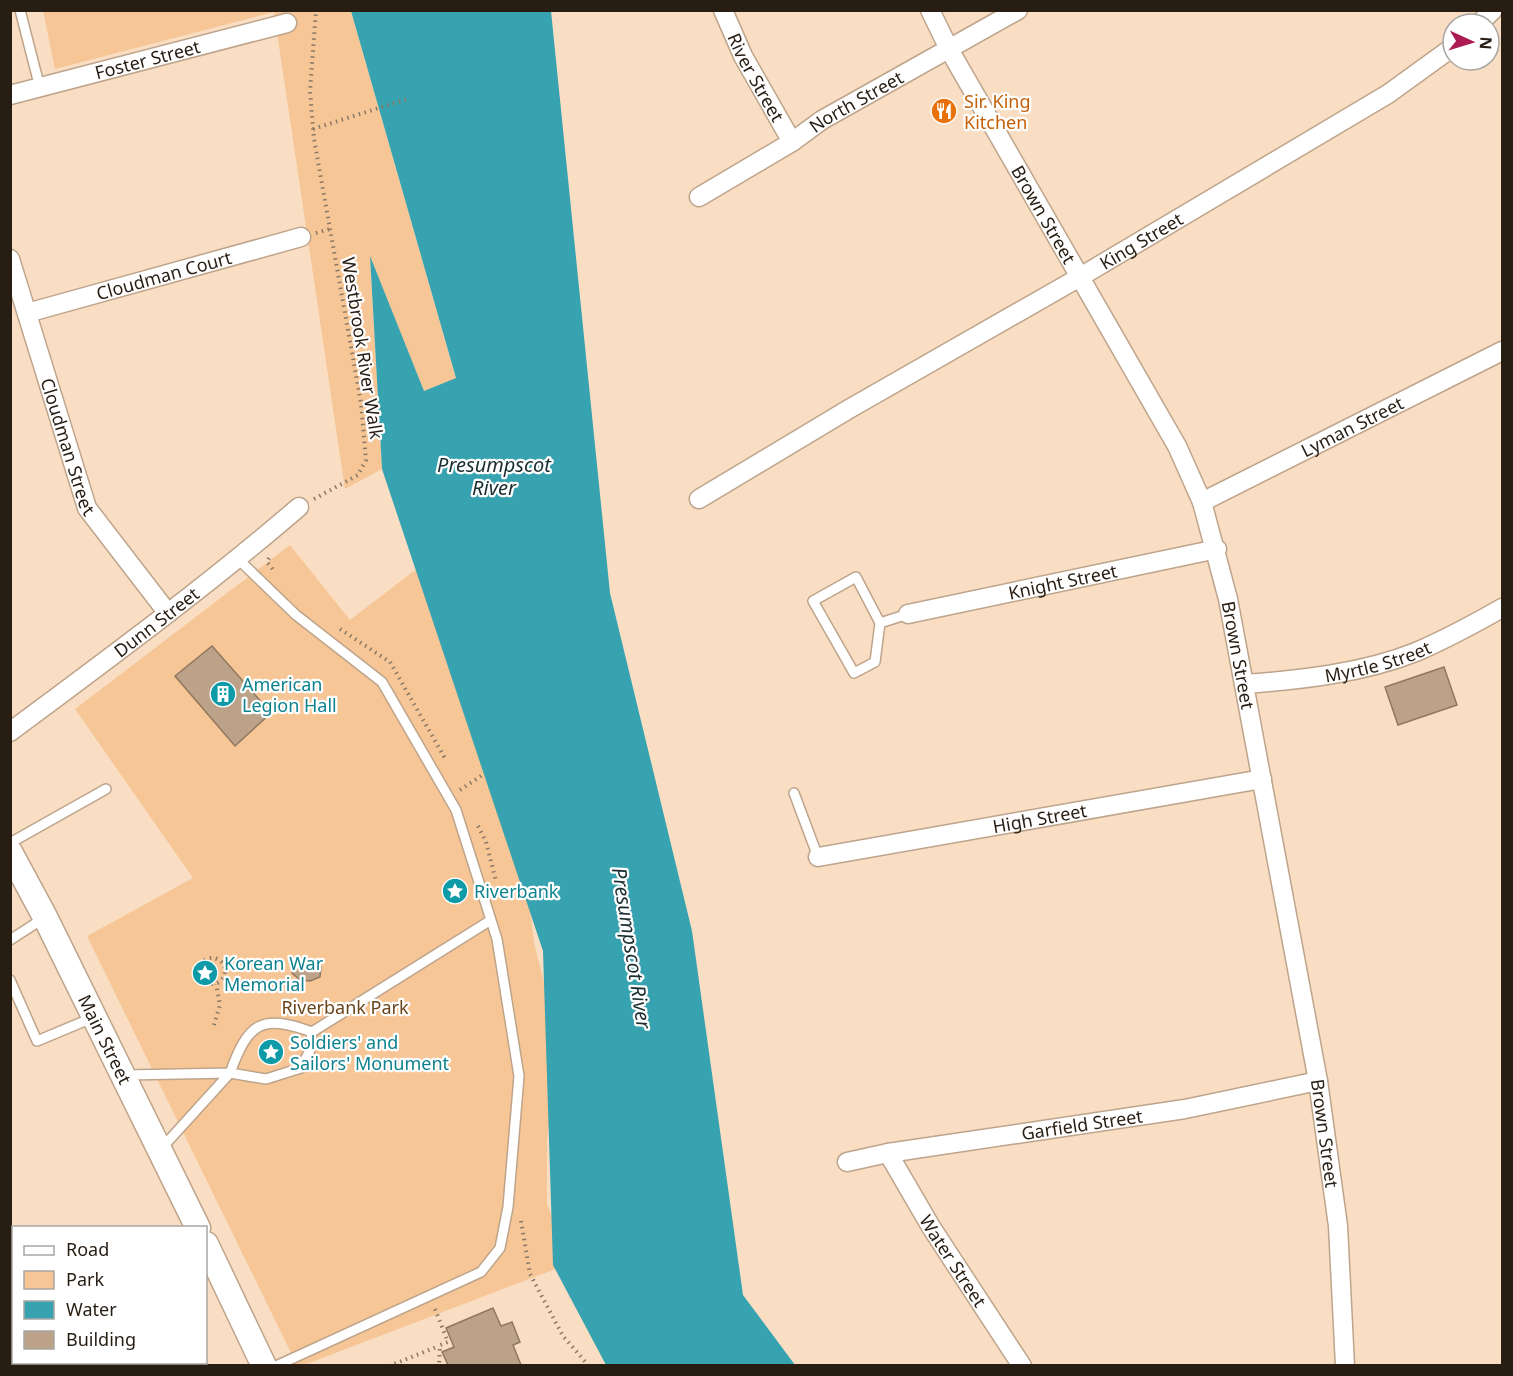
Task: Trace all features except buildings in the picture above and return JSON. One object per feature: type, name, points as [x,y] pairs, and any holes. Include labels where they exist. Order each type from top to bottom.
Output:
[{"type":"main road","name":"Main Street","points":[[10,852],[45,916],[198,1226]]},
{"type":"main road","points":[[207,1246],[264,1365]]},
{"type":"street","name":"River Street","points":[[723,10],[743,56],[792,142]]},
{"type":"street","name":"Brown Street","points":[[930,10],[950,51],[1177,446],[1202,502],[1217,549],[1318,1081],[1338,1226],[1345,1365]]},
{"type":"street","name":"North Street","points":[[699,197],[792,142],[822,120],[950,51],[1018,10]]},
{"type":"street","name":"Foster Street","points":[[10,95],[287,23]]},
{"type":"street","name":"King Street","points":[[699,499],[868,398],[1080,278],[1295,147],[1388,94],[1441,56]]},
{"type":"street","name":"Cloudman Court","points":[[27,313],[301,237]]},
{"type":"street","name":"Cloudman Street","points":[[10,260],[87,508],[167,612]]},
{"type":"street","name":"Lyman Street","points":[[1202,502],[1503,351]]},
{"type":"street","name":"Dunn Street","points":[[10,732],[138,637],[167,612],[238,559],[299,507]]},
{"type":"street","name":"Knight Street","points":[[908,614],[1217,549]]},
{"type":"street","name":"Myrtle Street","points":[[1244,684],[1324,675],[1370,666],[1414,652],[1503,608]]},
{"type":"street","name":"High Street","points":[[818,857],[1262,779]]},
{"type":"street","name":"Garfield Street","points":[[847,1162],[888,1153],[1185,1109],[1318,1081]]},
{"type":"street","name":"Water Street","points":[[888,1153],[932,1227],[1022,1365]]},
{"type":"lane","points":[[20,10],[40,88]]},
{"type":"lane","points":[[238,559],[296,615],[382,682],[456,810],[497,939],[519,1076],[508,1207],[500,1248],[481,1272],[276,1365]]},
{"type":"lane","points":[[856,577],[880,623],[875,662],[854,673],[813,602],[856,577]]},
{"type":"lane","points":[[880,623],[908,614]]},
{"type":"lane","points":[[10,843],[106,789]]},
{"type":"lane","points":[[794,793],[818,857]]},
{"type":"lane","points":[[10,940],[45,916]]},
{"type":"lane","points":[[312,1032],[491,920]]},
{"type":"lane","points":[[10,980],[37,1041],[94,1017]]},
{"type":"lane","points":[[160,1151],[230,1073],[242,1040],[260,1025],[286,1022],[312,1032]]},
{"type":"lane","points":[[123,1075],[230,1073],[266,1079],[301,1068],[310,1050],[312,1032]]},
{"type":"path","name":"Westbrook River Walk","points":[[299,507],[358,475],[366,460],[361,403],[313,129],[310,91],[316,10]]},
{"type":"path","points":[[313,129],[407,99]]},
{"type":"path","points":[[272,553],[267,562],[281,579]]},
{"type":"path","points":[[331,623],[390,662],[447,763]]},
{"type":"path","points":[[464,788],[484,774]]},
{"type":"path","points":[[456,781],[466,800]]},
{"type":"path","points":[[476,821],[486,842],[498,887]]},
{"type":"path","points":[[211,958],[222,962],[225,969],[225,975],[216,984],[202,981],[199,976],[201,964],[211,958]]},
{"type":"path","points":[[214,1025],[220,1005],[216,984]]},
{"type":"path","points":[[520,1216],[530,1274],[563,1336],[589,1365]]},
{"type":"path","points":[[389,1365],[448,1342],[429,1295]]},
{"type":"path","points":[[439,1365],[440,1345]]},
{"type":"green space","points":[[43,11],[351,11],[456,379],[424,391],[370,259],[382,469],[345,489],[274,12],[55,69]]},
{"type":"green space","name":"Riverbank Park","points":[[290,545],[350,620],[427,561],[528,894],[534,943],[547,994],[557,1069],[547,1139],[547,1204],[571,1263],[304,1365],[297,1365],[87,936],[193,878],[75,709]]},
{"type":"water","name":"Presumpscot River","points":[[351,11],[551,11],[610,593],[692,931],[743,1295],[795,1365],[606,1365],[553,1265],[543,951],[382,469],[370,256],[424,391],[456,378]]},
{"type":"place","name":"Sir. King Kitchen","points":[[944,111]]},
{"type":"place","name":"American Legion Hall","points":[[223,694]]},
{"type":"place","name":"Riverbank","points":[[455,891]]},
{"type":"place","name":"Korean War Memorial","points":[[205,973]]},
{"type":"place","name":"Soldiers' and Sailors' Monument","points":[[271,1052]]}]
